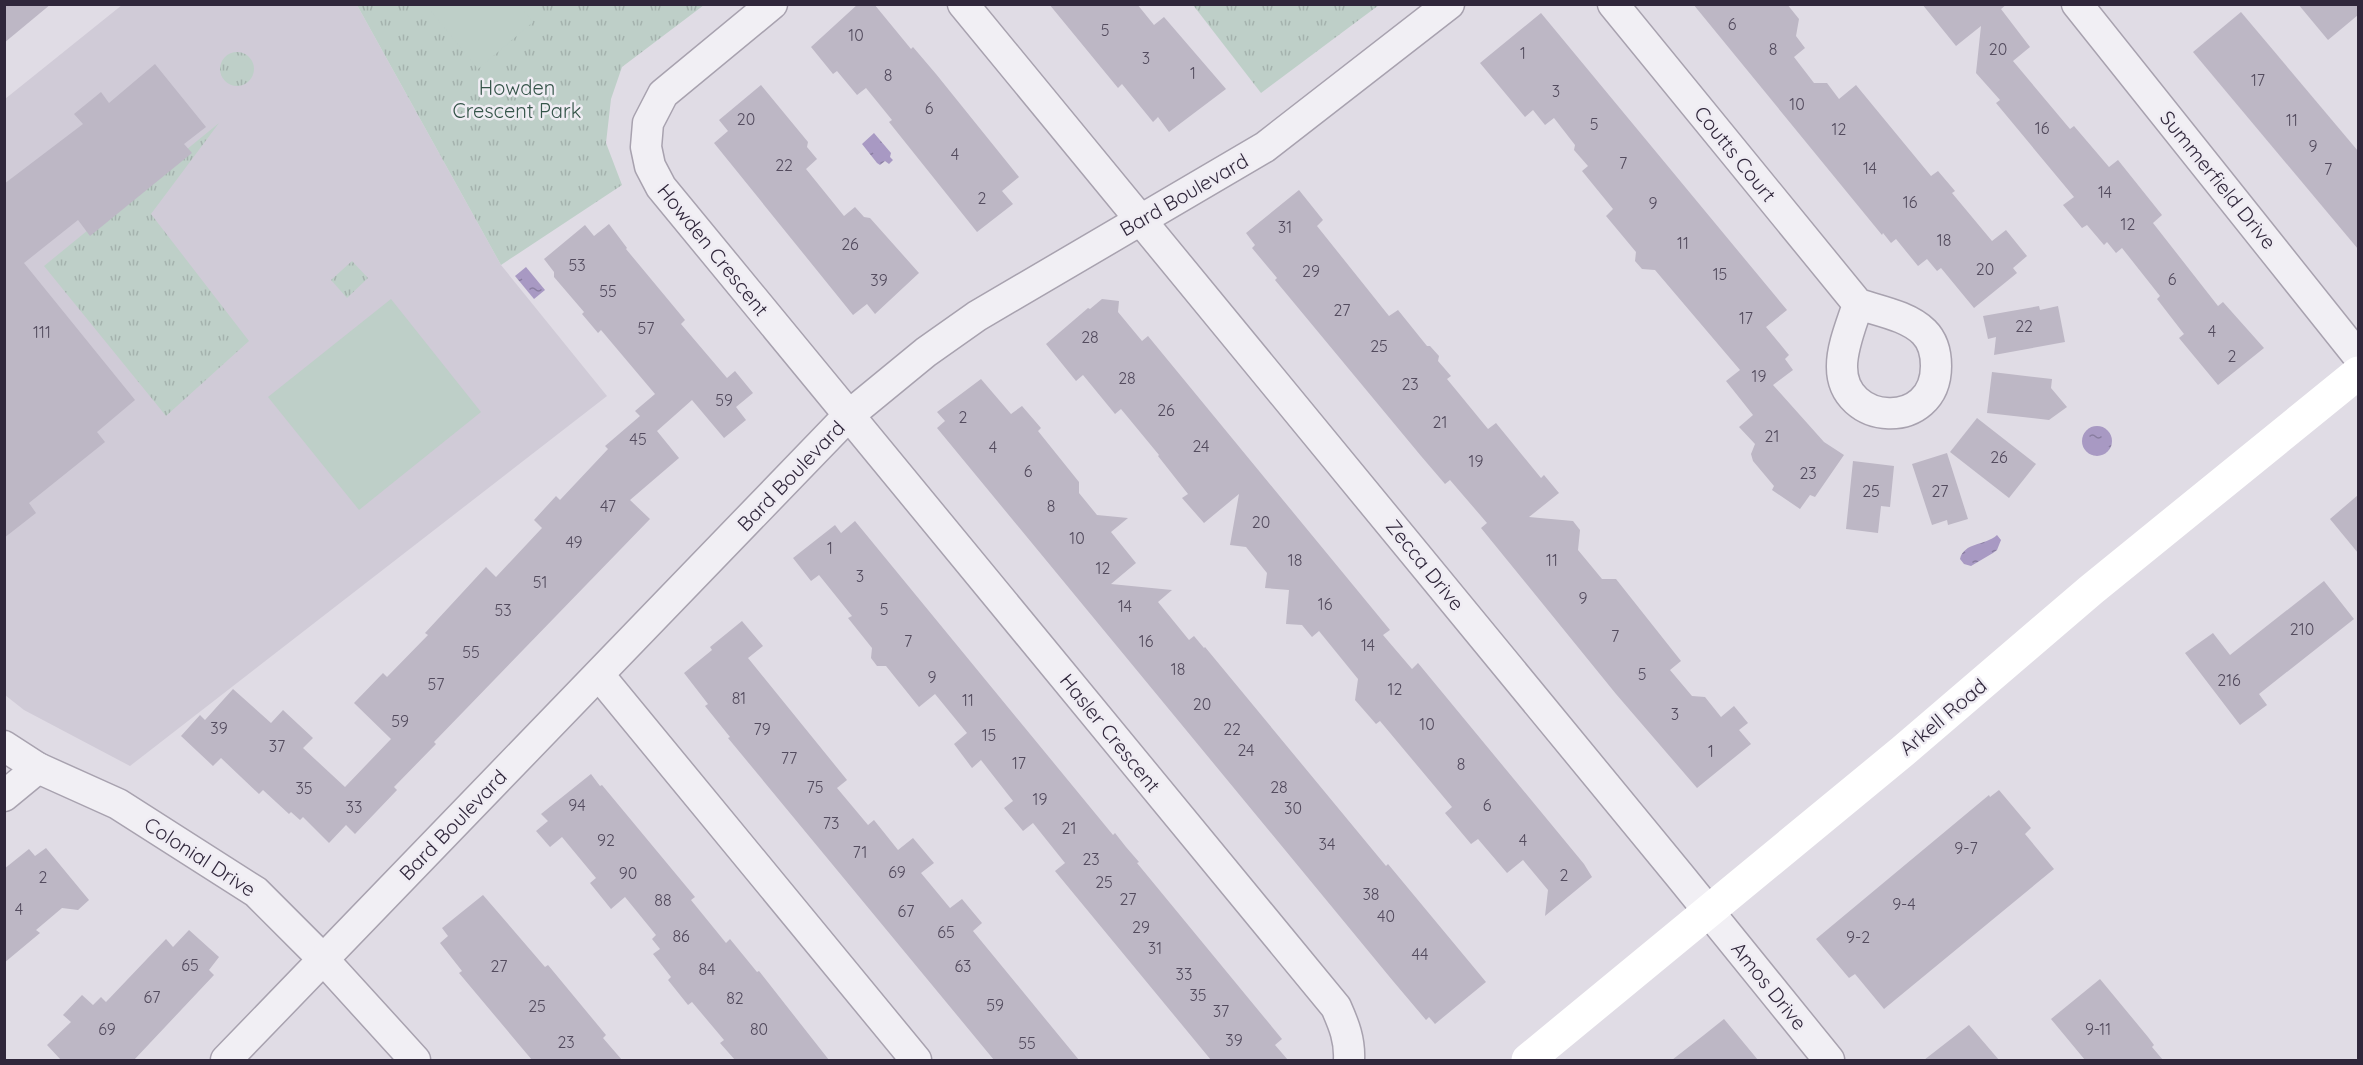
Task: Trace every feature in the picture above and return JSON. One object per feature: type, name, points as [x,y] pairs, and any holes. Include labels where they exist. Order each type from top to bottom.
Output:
[{"type":"main road","name":"Arkell Road","points":[[1528,1060],[1903,751],[2091,590],[2358,373]]},
{"type":"street","name":"Howden Crescent","points":[[772,4],[663,94],[648,123],[646,147],[650,166],[661,187],[848,416]]},
{"type":"street","points":[[963,4],[1141,219]]},
{"type":"street","name":"Bard Boulevard","points":[[226,1060],[848,416],[926,352],[977,316],[1265,147],[1449,4]]},
{"type":"street","name":"Coutts Court","points":[[1613,4],[1858,304]]},
{"type":"street","name":"Summerfield Drive","points":[[2077,4],[2358,356]]},
{"type":"street","name":"Zecca Drive","points":[[1141,219],[1709,911]]},
{"type":"street","name":"Hasler Crescent","points":[[848,416],[1336,1007],[1345,1026],[1350,1046],[1348,1060]]},
{"type":"street","points":[[599,675],[916,1060]]},
{"type":"street","name":"Colonial Drive","points":[[4,746],[38,768],[118,804],[256,892],[323,959],[415,1060]]},
{"type":"street","points":[[4,796],[38,768]]},
{"type":"street","name":"Amos Drive","points":[[1709,911],[1829,1060]]},
{"type":"shaded area","points":[[122,5],[357,5],[501,265],[607,396],[130,766],[24,710],[5,695],[5,99]]},
{"type":"green space","name":"Howden Crescent Park","points":[[357,5],[704,5],[622,67],[611,99],[606,143],[622,185],[501,265]]},
{"type":"green space","points":[[426,5],[519,5],[533,22],[478,69]]},
{"type":"green space","points":[[1193,5],[1379,5],[1261,93]]},
{"type":"green space","points":[[237,52],[249,57],[254,69],[249,81],[237,86],[225,81],[220,69],[225,57]]},
{"type":"green space","points":[[219,123],[151,214],[249,341],[166,416],[44,266]]},
{"type":"green space","points":[[352,261],[368,278],[347,298],[331,280]]},
{"type":"green space","points":[[391,299],[481,412],[359,510],[268,397]]},
{"type":"water","points":[[874,133],[891,153],[890,157],[893,160],[889,164],[885,161],[880,165],[877,163],[862,144]]},
{"type":"water","points":[[526,267],[545,290],[534,299],[515,276]]},
{"type":"water","points":[[2097,426],[2108,430],[2112,441],[2108,452],[2097,456],[2086,452],[2082,441],[2086,430]]},
{"type":"water","points":[[1997,535],[2001,540],[1997,550],[1993,553],[1971,566],[1964,564],[1960,559],[1970,547]]},
{"type":"building","points":[[4,4],[51,4],[4,43]]},
{"type":"building","points":[[858,4],[874,4],[911,49],[913,47],[936,74],[1019,177],[1002,191],[1013,204],[977,232],[889,122],[892,120],[866,88],[857,95],[837,71],[833,74],[811,47]]},
{"type":"building","points":[[1049,4],[1137,4],[1154,25],[1164,17],[1226,89],[1169,132],[1158,117],[1153,122],[1122,84],[1118,88]]},
{"type":"building","points":[[1693,4],[1787,4],[1799,19],[1796,36],[1805,48],[1794,57],[1814,83],[1827,83],[1839,99],[1856,85],[1931,176],[1938,171],[1955,191],[1952,193],[1992,241],[2006,230],[2027,256],[2013,268],[2017,273],[1974,308],[1941,268],[1937,271],[1927,259],[1918,266],[1896,239],[1891,243],[1883,233],[1882,235]]},
{"type":"building","points":[[1922,4],[2007,4],[2001,9],[2030,47],[2013,61],[2070,129],[2074,126],[2109,167],[2118,160],[2162,215],[2153,223],[2218,306],[2223,302],[2264,348],[2218,385],[2179,338],[2184,334],[2157,299],[2160,296],[2122,248],[2116,253],[2107,242],[2104,245],[2087,225],[2082,228],[2063,205],[2074,197],[1996,103],[2000,100],[1976,73],[1981,26],[1956,46]]},
{"type":"building","points":[[2298,4],[2358,4],[2358,15],[2328,40]]},
{"type":"building","points":[[2241,12],[2358,151],[2358,249],[2193,52]]},
{"type":"building","points":[[1541,13],[1787,310],[1766,327],[1789,355],[1785,359],[1793,370],[1773,385],[1824,442],[1844,455],[1815,497],[1810,495],[1800,509],[1772,490],[1774,486],[1753,461],[1751,454],[1755,444],[1739,427],[1753,415],[1726,381],[1740,370],[1655,270],[1642,269],[1635,261],[1636,252],[1606,216],[1613,209],[1582,171],[1588,166],[1574,150],[1575,145],[1554,118],[1545,125],[1533,110],[1525,117],[1480,63]]},
{"type":"building","points":[[155,64],[206,127],[184,144],[192,153],[90,236],[78,220],[24,263],[135,400],[97,432],[105,442],[29,503],[36,513],[4,538],[4,184],[83,124],[74,114],[101,92],[109,103]]},
{"type":"building","points":[[761,85],[808,142],[807,147],[817,159],[806,169],[844,216],[855,207],[864,217],[870,218],[919,273],[875,314],[867,304],[853,315],[714,143],[728,131],[719,120]]},
{"type":"building","points":[[1299,190],[1323,220],[1317,226],[1389,316],[1398,310],[1427,346],[1430,346],[1439,356],[1438,361],[1451,376],[1447,379],[1488,429],[1496,423],[1541,478],[1544,475],[1559,493],[1529,517],[1573,521],[1580,530],[1578,550],[1602,579],[1616,579],[1681,661],[1670,670],[1692,696],[1705,697],[1721,717],[1734,706],[1748,723],[1739,730],[1751,744],[1697,788],[1616,694],[1481,528],[1487,523],[1450,480],[1445,484],[1421,456],[1275,280],[1277,278],[1252,248],[1255,245],[1246,233]]},
{"type":"building","points":[[609,224],[626,249],[685,320],[681,324],[727,378],[735,371],[753,393],[736,407],[746,420],[724,438],[692,400],[657,431],[679,458],[630,500],[650,519],[434,742],[436,744],[394,787],[397,790],[355,834],[346,825],[329,843],[303,817],[300,820],[291,812],[289,814],[263,790],[259,794],[221,758],[213,766],[181,736],[200,715],[205,720],[233,689],[271,723],[283,710],[313,738],[303,748],[345,787],[391,739],[354,703],[383,673],[387,677],[428,635],[425,633],[486,567],[496,577],[542,528],[534,520],[556,496],[560,500],[608,449],[605,446],[640,416],[635,411],[655,394],[601,330],[598,333],[582,314],[584,312],[554,277],[554,272],[544,259],[585,225],[594,236]]},
{"type":"building","points":[[1102,299],[1119,301],[1118,312],[1142,341],[1148,336],[1390,630],[1383,635],[1412,669],[1418,663],[1584,864],[1592,877],[1545,916],[1548,890],[1523,860],[1507,873],[1478,839],[1471,844],[1445,813],[1452,807],[1380,721],[1376,724],[1355,700],[1358,679],[1319,631],[1312,637],[1302,625],[1286,624],[1289,590],[1265,588],[1267,573],[1246,547],[1230,545],[1239,494],[1204,523],[1182,498],[1188,494],[1121,409],[1115,414],[1083,375],[1076,381],[1046,344]]},
{"type":"building","points":[[2039,306],[2040,310],[2058,306],[2065,342],[1994,355],[1996,337],[1988,339],[1983,316]]},
{"type":"building","points":[[1992,372],[2052,379],[2051,388],[2067,407],[2049,420],[1987,413]]},
{"type":"building","points":[[981,379],[1011,414],[1022,406],[1041,428],[1038,431],[1079,482],[1079,493],[1097,515],[1128,518],[1111,532],[1136,563],[1111,584],[1172,590],[1158,602],[1189,640],[1194,636],[1205,647],[1386,866],[1388,864],[1486,982],[1435,1024],[1429,1017],[1426,1020],[1393,981],[937,428],[945,421],[937,412]]},
{"type":"building","points":[[1977,418],[2036,464],[2009,498],[1950,452]]},
{"type":"building","points":[[1947,453],[1968,519],[1948,525],[1947,520],[1932,525],[1912,464]]},
{"type":"building","points":[[1853,461],[1894,466],[1890,507],[1881,506],[1878,533],[1846,529]]},
{"type":"building","points":[[2358,495],[2358,553],[2330,519]]},
{"type":"building","points":[[855,521],[1113,835],[1115,833],[1139,862],[1137,863],[1282,1039],[1275,1045],[1288,1060],[1211,1060],[1055,871],[1065,863],[1033,823],[1023,831],[1004,808],[1013,801],[981,760],[972,768],[954,744],[967,733],[935,694],[919,707],[886,666],[877,666],[871,658],[872,648],[848,618],[852,616],[819,575],[811,581],[793,558],[835,525],[841,533]]},
{"type":"building","points":[[2324,581],[2354,619],[2259,694],[2267,705],[2240,725],[2185,653],[2213,633],[2230,655]]},
{"type":"building","points":[[742,621],[763,646],[748,658],[847,780],[837,788],[868,825],[874,820],[898,850],[913,838],[934,863],[921,873],[950,908],[962,899],[982,923],[973,931],[1079,1060],[994,1060],[728,738],[730,737],[705,706],[708,704],[684,673],[712,650],[710,647]]},
{"type":"building","points":[[591,774],[695,897],[691,900],[726,943],[730,939],[757,972],[759,971],[829,1060],[735,1060],[720,1043],[724,1040],[692,1002],[688,1005],[668,980],[671,977],[653,954],[660,949],[652,939],[656,935],[625,897],[611,909],[590,883],[596,878],[562,837],[550,847],[536,831],[548,821],[541,814]]},
{"type":"building","points":[[1999,790],[2031,828],[2025,834],[2054,869],[1884,1009],[1855,974],[1849,978],[1816,939],[1989,795],[1990,797]]},
{"type":"building","points":[[46,848],[89,900],[78,910],[62,908],[36,930],[40,933],[4,963],[4,869],[29,849],[35,856]]},
{"type":"building","points":[[483,895],[545,967],[548,965],[606,1035],[603,1038],[622,1060],[532,1060],[459,973],[462,971],[440,943],[448,936],[442,928]]},
{"type":"building","points":[[189,930],[219,957],[209,970],[214,975],[134,1060],[61,1060],[47,1045],[71,1022],[63,1015],[82,995],[93,1005],[101,997],[106,1002],[166,939],[173,947]]},
{"type":"building","points":[[2100,979],[2148,1037],[2154,1045],[2152,1047],[2163,1060],[2085,1060],[2051,1019]]},
{"type":"building","points":[[1724,1019],[1758,1060],[1672,1060],[1704,1035]]},
{"type":"building","points":[[1969,1025],[1999,1060],[1924,1060]]}]
